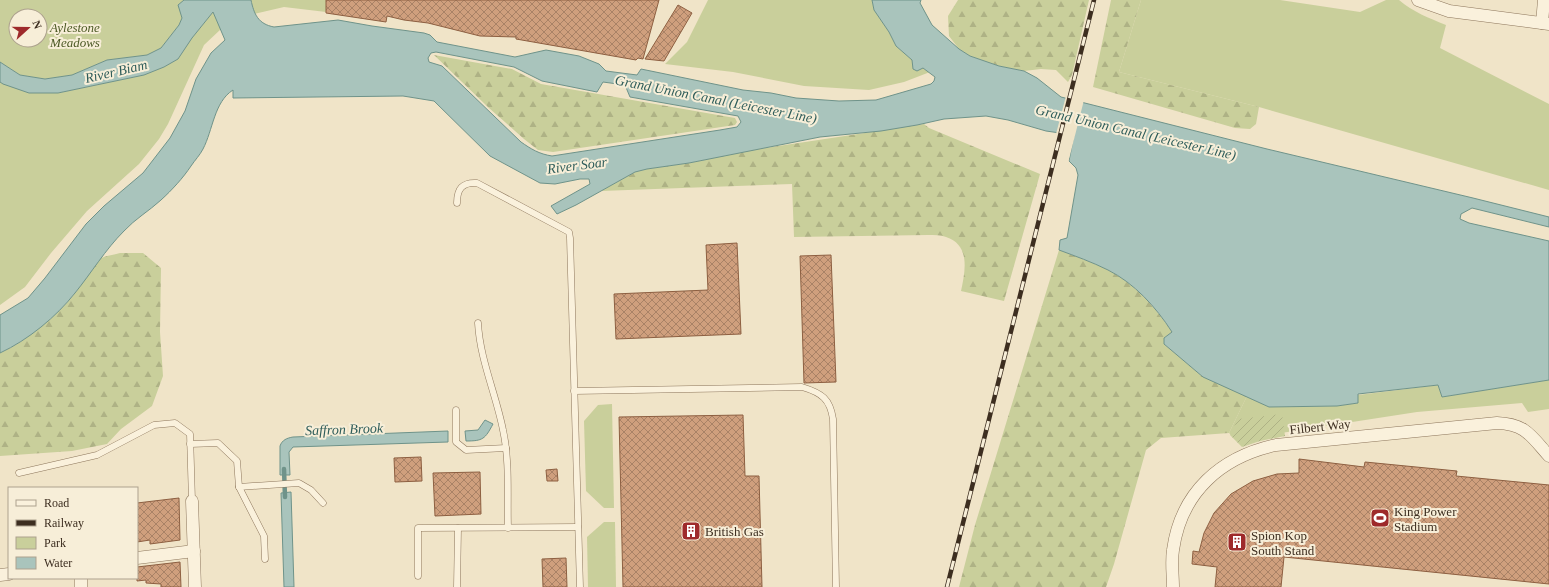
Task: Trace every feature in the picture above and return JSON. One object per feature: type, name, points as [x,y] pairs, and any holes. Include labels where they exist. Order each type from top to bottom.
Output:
[{"type":"street","points":[[1418,0],[1448,11],[1546,24],[1544,0]]},
{"type":"street","name":"Filbert Way","points":[[1173,587],[1173,551],[1175,538],[1186,508],[1193,496],[1213,474],[1227,463],[1260,448],[1276,445],[1497,423],[1518,426],[1531,435],[1549,456]]},
{"type":"street","points":[[192,501],[195,587]]},
{"type":"street","points":[[138,558],[194,551]]},
{"type":"lane","points":[[457,203],[459,190],[463,186],[470,183],[477,184],[569,232],[580,587]]},
{"type":"lane","points":[[478,323],[479,340],[504,432],[506,448],[508,528]]},
{"type":"lane","points":[[574,391],[802,387],[814,390],[824,397],[831,407],[834,419],[836,587]]},
{"type":"lane","points":[[456,410],[456,442],[466,450],[506,448]]},
{"type":"lane","points":[[19,473],[97,455],[154,425],[175,423],[190,434],[192,501]]},
{"type":"lane","points":[[190,444],[218,443],[237,461],[239,487],[264,536],[265,559]]},
{"type":"lane","points":[[239,487],[299,483],[312,490],[323,503]]},
{"type":"lane","points":[[418,576],[418,528],[578,527]]},
{"type":"lane","points":[[457,587],[458,528]]},
{"type":"green space","name":"Aylestone Meadows","points":[[0,0],[184,0],[180,4],[182,18],[179,25],[161,48],[147,55],[107,60],[72,75],[45,79],[20,75],[0,62]]},
{"type":"green space","points":[[251,0],[326,0],[326,12],[284,7],[254,14]]},
{"type":"green space","points":[[708,0],[872,0],[874,10],[889,32],[896,46],[912,60],[913,63],[930,72],[904,82],[869,90],[804,86],[733,72],[665,64],[687,42]]},
{"type":"green space","points":[[958,0],[1089,0],[1072,75],[1068,82],[1056,70],[1041,69],[1024,71],[999,66],[970,56],[959,49],[949,36],[948,16]]},
{"type":"green space","points":[[1111,0],[1141,0],[1119,72],[1259,107],[1256,124],[1250,129],[1235,128],[1093,87]]},
{"type":"green space","points":[[1141,0],[1280,0],[1360,12],[1386,0],[1399,0],[1427,17],[1446,25],[1440,48],[1549,104],[1549,190],[1259,107],[1119,72]]},
{"type":"green space","points":[[213,12],[221,29],[204,45],[168,124],[159,139],[139,164],[87,211],[51,253],[25,287],[0,305],[0,82],[29,92],[58,93],[144,75],[164,67],[178,59],[192,38]]},
{"type":"green space","points":[[434,55],[512,69],[541,84],[735,118],[737,122],[735,125],[553,152],[538,150],[489,108]]},
{"type":"green space","points":[[924,124],[929,128],[1040,174],[1004,301],[961,291],[965,268],[963,253],[954,241],[944,236],[794,237],[792,184],[601,191],[635,172],[647,169],[689,163],[746,151]]},
{"type":"green space","points":[[1059,250],[1084,259],[1118,275],[1152,305],[1172,332],[1164,338],[1164,344],[1203,377],[1247,396],[1229,433],[1161,438],[1146,450],[1114,564],[1106,587],[959,587],[975,525]]},
{"type":"green space","points":[[120,253],[143,253],[161,268],[160,332],[163,376],[152,406],[121,429],[107,444],[72,451],[0,456],[0,353],[21,342],[60,310],[76,292],[99,259]]},
{"type":"green space","points":[[1549,380],[1549,409],[1528,412],[1522,403],[1417,412],[1281,433],[1239,443],[1229,433],[1247,396],[1269,407],[1337,406],[1358,403],[1358,395],[1438,385],[1442,397]]},
{"type":"green space","points":[[612,404],[614,508],[604,508],[586,491],[584,421],[598,405]]},
{"type":"green space","points":[[1282,414],[1285,436],[1260,441],[1242,447],[1230,435],[1238,419]]},
{"type":"green space","points":[[604,522],[615,522],[616,587],[588,587],[587,537]]},
{"type":"water","points":[[184,0],[251,0],[255,14],[260,21],[274,27],[338,20],[424,33],[430,35],[437,42],[515,57],[546,50],[579,56],[599,64],[606,71],[637,75],[641,69],[743,90],[771,93],[796,98],[839,101],[876,100],[931,84],[934,81],[935,77],[923,68],[917,71],[913,69],[912,60],[896,46],[889,32],[874,10],[872,0],[921,0],[920,3],[932,25],[959,49],[970,56],[999,66],[1024,71],[1037,78],[1061,97],[1267,149],[1549,217],[1549,227],[1472,208],[1461,214],[1460,219],[1469,223],[1549,241],[1549,380],[1442,397],[1438,385],[1358,394],[1358,403],[1337,406],[1269,407],[1203,377],[1164,344],[1164,338],[1172,332],[1144,296],[1118,275],[1059,250],[1060,240],[1067,238],[1078,175],[1076,168],[1069,161],[1074,135],[1046,131],[1008,120],[986,116],[944,119],[881,131],[820,137],[689,163],[647,169],[635,172],[557,214],[551,206],[590,184],[589,179],[580,179],[555,184],[540,183],[490,156],[434,101],[403,96],[233,98],[233,90],[227,95],[218,109],[202,151],[177,184],[117,238],[75,293],[59,311],[31,335],[0,353],[0,315],[28,298],[86,224],[104,206],[143,173],[170,138],[185,111],[196,79],[211,53],[225,40],[213,12],[192,38],[178,59],[164,67],[144,75],[58,93],[29,93],[3,84],[0,82],[0,62],[20,75],[45,79],[72,75],[107,60],[147,55],[161,48],[179,25],[182,18],[178,5]],"holes":[[[436,52],[514,67],[542,81],[597,92],[603,82],[625,85],[630,97],[738,116],[741,122],[737,127],[720,130],[552,156],[547,155],[535,151],[521,142],[442,66],[429,62],[428,58],[431,53]]]},
{"type":"water","points":[[485,420],[493,424],[488,433],[480,440],[466,441],[465,431],[478,430]]},
{"type":"water","points":[[448,431],[448,442],[293,447],[289,452],[290,475],[280,475],[280,446],[283,441],[291,437]]},
{"type":"water","points":[[291,492],[294,587],[284,587],[281,493]]},
{"type":"pier","points":[[1066,96],[1084,100],[1068,163],[1067,161],[1071,137],[1056,134]]},
{"type":"building","points":[[326,0],[659,0],[643,59],[638,58],[636,60],[516,39],[516,37],[480,36],[428,23],[387,16],[386,22],[326,13]]},
{"type":"building","points":[[678,5],[692,13],[664,61],[645,59]]},
{"type":"building","points":[[737,243],[741,334],[616,339],[614,294],[708,290],[706,245]]},
{"type":"building","points":[[831,255],[836,382],[804,383],[800,256]]},
{"type":"building","name":"British Gas","points":[[743,415],[745,476],[759,476],[762,587],[623,587],[619,417]]},
{"type":"building","points":[[421,457],[422,481],[395,482],[394,458]]},
{"type":"building","name":"King Power Stadium","points":[[1299,459],[1364,467],[1365,462],[1457,471],[1456,476],[1549,485],[1549,584],[1284,557],[1281,587],[1215,587],[1217,567],[1192,564],[1193,551],[1199,552],[1204,533],[1214,513],[1231,494],[1253,481],[1277,474],[1299,473]]},
{"type":"building","points":[[557,469],[558,481],[547,481],[546,470]]},
{"type":"building","points":[[480,472],[481,514],[435,516],[433,473]]},
{"type":"building","points":[[179,498],[180,540],[150,544],[150,540],[138,542],[138,503]]},
{"type":"building","points":[[566,558],[567,587],[543,587],[542,559]]},
{"type":"building","points":[[180,562],[181,587],[161,587],[161,584],[146,583],[146,580],[137,581],[138,567]]},
{"type":"waterway","name":"Saffron Brook","points":[[284,469],[285,497]]},
{"type":"railway","points":[[947,587],[1094,0]]},
{"type":"place","name":"King Power Stadium","points":[[1380,518]]},
{"type":"place","name":"British Gas","points":[[691,531]]},
{"type":"place","name":"Spion Kop South Stand","points":[[1237,542]]},
{"type":"water label","name":"River Biam","points":[[116,71]]},
{"type":"water label","name":"Grand Union Canal (Leicester Line)","points":[[716,99]]},
{"type":"water label","name":"Grand Union Canal (Leicester Line)","points":[[1136,132]]},
{"type":"water label","name":"River Soar","points":[[577,165]]}]
